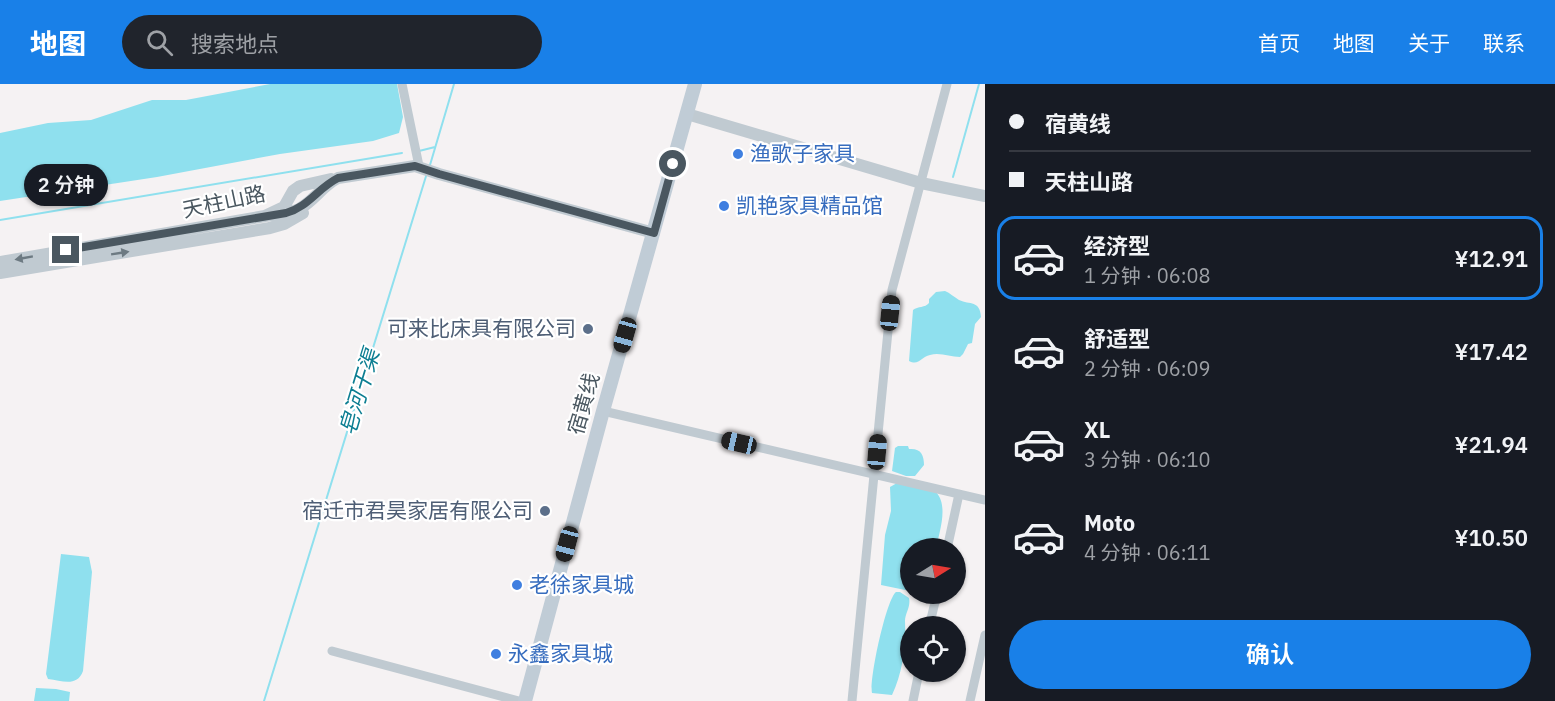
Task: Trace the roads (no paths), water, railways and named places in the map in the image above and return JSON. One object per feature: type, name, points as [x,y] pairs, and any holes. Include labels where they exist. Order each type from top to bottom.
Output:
[{"type":"main road","name":"宿黄线","points":[[525,701],[603,411],[695,84]]},
{"type":"street","points":[[402,84],[420,167]]},
{"type":"street","points":[[852,701],[892,290],[947,84]]},
{"type":"street","points":[[687,114],[921,183],[985,196]]},
{"type":"street","points":[[265,216],[297,210],[327,183],[338,178],[420,167],[654,233]]},
{"type":"street","name":"天柱山路","points":[[0,262],[265,216],[284,207],[293,191],[300,186],[338,178]]},
{"type":"street","name":"天柱山路","points":[[0,273],[284,224],[313,205],[338,178]]},
{"type":"street","points":[[603,411],[985,500]]},
{"type":"street","points":[[949,538],[959,494]]},
{"type":"street","points":[[970,701],[985,635]]},
{"type":"street","points":[[332,651],[519,701]]},
{"type":"street","points":[[913,701],[917,682]]},
{"type":"water","points":[[270,84],[397,84],[403,117],[399,133],[373,141],[280,154],[157,177],[0,201],[0,133],[48,123],[91,120],[152,100],[186,100]]},
{"type":"water","points":[[945,291],[979,308],[981,317],[975,324],[972,343],[968,344],[960,357],[934,354],[918,362],[909,361],[913,310],[927,305],[936,292]]},
{"type":"water","points":[[908,446],[909,449],[919,451],[922,455],[924,465],[915,476],[906,476],[892,471],[895,448]]},
{"type":"water","points":[[897,483],[936,492],[943,512],[938,538],[900,538],[900,589],[881,585],[885,535],[891,511],[890,487]]},
{"type":"water","points":[[61,554],[89,557],[92,572],[83,671],[77,679],[69,682],[48,679],[46,674]]},
{"type":"water","points":[[896,592],[900,592],[900,604],[909,604],[906,616],[900,616],[900,672],[892,695],[872,693],[879,641],[892,598]]},
{"type":"water","points":[[36,688],[70,692],[69,701],[34,701]]},
{"type":"waterway","name":"皂河干渠","points":[[430,165],[454,84]]},
{"type":"waterway","points":[[953,177],[979,84]]},
{"type":"waterway","points":[[419,151],[435,147]]},
{"type":"waterway","points":[[0,220],[402,153]]},
{"type":"waterway","name":"皂河干渠","points":[[264,701],[427,173]]},
{"type":"place","name":"渔歌子家具","points":[[738,154]]},
{"type":"place","name":"凯艳家具精品馆","points":[[724,206]]},
{"type":"place","name":"可来比床具有限公司","points":[[588,329]]},
{"type":"place","name":"宿迁市君昊家居有限公司","points":[[545,511]]},
{"type":"place","name":"老徐家具城","points":[[517,585]]},
{"type":"place","name":"永鑫家具城","points":[[496,654]]}]
